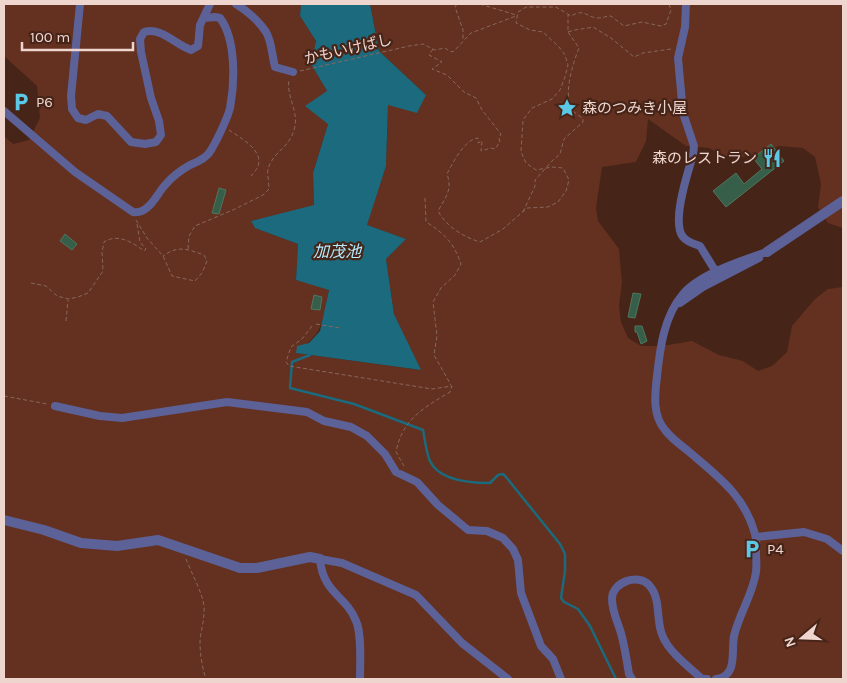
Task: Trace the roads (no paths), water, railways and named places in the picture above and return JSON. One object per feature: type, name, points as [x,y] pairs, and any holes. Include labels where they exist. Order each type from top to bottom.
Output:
[{"type":"street","points":[[80,4],[72,76],[72,109],[78,118],[86,120],[98,114],[107,116],[130,142],[145,144],[156,142],[161,135],[159,121],[146,76],[140,39],[144,32],[159,31],[181,46],[191,50],[198,46],[200,25],[210,4]]},
{"type":"street","points":[[236,4],[243,8],[266,32],[275,67],[293,72]]},
{"type":"street","points":[[686,4],[685,27],[678,58],[683,113],[694,146],[680,204],[679,223],[681,235],[690,243],[700,246],[716,272]]},
{"type":"street","points":[[4,111],[75,172],[133,212],[141,212],[148,207],[161,189],[173,177],[209,155],[230,110],[232,92],[230,40],[226,26],[220,18],[204,18]]},
{"type":"street","points":[[676,305],[703,288],[754,261],[843,201]]},
{"type":"street","points":[[716,679],[728,675],[731,671],[732,648],[737,624],[756,571],[756,537],[749,514],[738,496],[673,438],[656,417],[655,400],[659,357],[664,331],[683,293],[694,284],[716,272],[767,252]]},
{"type":"street","points":[[55,406],[100,416],[122,418],[227,402],[307,412],[324,421],[350,427],[367,436],[385,454],[396,472],[417,482],[438,505],[468,530],[487,531],[503,538],[513,549],[518,560],[520,593],[541,646],[553,659],[561,679]]},
{"type":"street","points":[[4,520],[44,530],[81,543],[117,546],[158,540],[240,568],[257,568],[310,557],[342,563],[416,595],[462,643],[508,679]]},
{"type":"street","points":[[756,537],[804,532],[827,539],[843,552]]},
{"type":"street","points":[[320,559],[325,580],[334,593],[349,608],[357,623],[360,679]]},
{"type":"street","points":[[632,679],[629,674],[622,635],[614,614],[612,598],[616,589],[624,582],[635,578],[644,580],[651,586],[657,602],[663,637],[692,670],[702,679],[708,679]]},
{"type":"water","name":"加茂池","points":[[301,4],[370,4],[379,51],[426,95],[417,113],[388,105],[386,166],[367,225],[406,239],[386,259],[394,314],[421,370],[296,353],[297,346],[309,343],[320,331],[329,290],[296,280],[298,244],[255,228],[251,221],[314,205],[313,173],[328,124],[305,106],[327,91],[311,64],[316,41],[300,16]]},
{"type":"waterway","points":[[310,355],[292,362],[290,388],[354,404],[423,430],[430,461],[434,468],[448,477],[465,481],[490,483],[498,475],[503,474],[506,477],[560,544],[565,554],[565,571],[561,598],[564,602],[578,609],[590,626],[616,679]]},
{"type":"place","name":"P6","points":[[21,102]]},
{"type":"place","name":"森のつみき小屋","points":[[567,108]]},
{"type":"place","name":"森のレストラン","points":[[772,158]]},
{"type":"place","name":"P4","points":[[752,549]]}]
